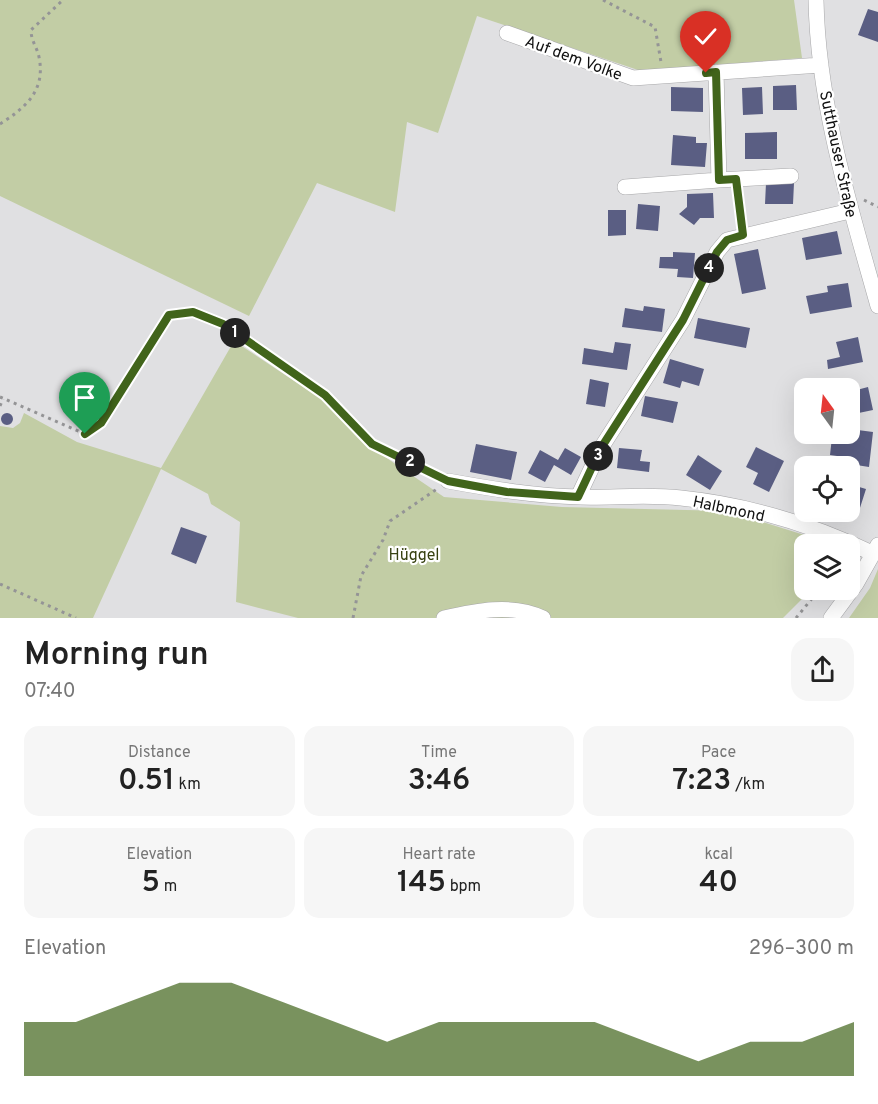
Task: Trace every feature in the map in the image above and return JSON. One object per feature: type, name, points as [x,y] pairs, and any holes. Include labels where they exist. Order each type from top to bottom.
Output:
[{"type":"street","name":"Sutthauser Straße","points":[[816,0],[821,65],[835,146],[850,211],[878,306]]},
{"type":"street","name":"Auf dem Volke","points":[[507,33],[633,78],[821,65]]},
{"type":"street","points":[[716,72],[719,180]]},
{"type":"street","points":[[625,186],[791,176]]},
{"type":"street","points":[[578,497],[601,448],[683,320],[717,252],[727,240],[850,211]]},
{"type":"street","name":"Halbmond","points":[[448,481],[507,492],[578,497],[678,497],[734,505],[876,550]]},
{"type":"street","points":[[831,618],[856,585],[876,550]]},
{"type":"street","points":[[444,618],[471,612],[508,609],[532,613],[543,618]]},
{"type":"path","points":[[0,124],[23,110],[39,86],[39,57],[31,38],[31,30],[63,0]]},
{"type":"path","points":[[603,0],[655,27],[663,76]]},
{"type":"path","points":[[736,179],[743,235]]},
{"type":"path","points":[[0,406],[2,398],[85,434],[101,423],[169,315],[193,312],[223,324],[325,395],[372,444],[448,481],[390,521],[383,540],[361,576],[353,618]]},
{"type":"path","points":[[0,584],[76,618]]},
{"type":"path","points":[[796,618],[811,600]]},
{"type":"green space","points":[[0,0],[794,0],[802,58],[641,71],[477,16],[438,133],[407,122],[395,212],[317,183],[249,316],[0,196]]},
{"type":"green space","name":"Hüggel","points":[[234,341],[320,398],[369,446],[444,497],[562,507],[728,511],[801,534],[794,534],[794,600],[801,600],[783,618],[298,618],[236,602],[240,522],[211,504],[208,494],[161,469],[93,618],[0,618],[0,426],[13,428],[20,423],[24,413],[77,442],[161,468]]},
{"type":"green space","points":[[878,569],[878,618],[849,618],[870,588]]},
{"type":"building","points":[[868,9],[878,12],[878,42],[858,35]]},
{"type":"building","points":[[796,85],[797,110],[773,110],[773,86]]},
{"type":"building","points":[[671,87],[703,88],[703,112],[671,111]]},
{"type":"building","points":[[762,87],[763,114],[743,115],[742,88]]},
{"type":"building","points":[[777,132],[777,159],[745,159],[745,133]]},
{"type":"building","points":[[673,135],[696,137],[696,143],[707,143],[705,167],[671,165]]},
{"type":"building","points":[[766,183],[794,183],[793,204],[765,204]]},
{"type":"building","points":[[713,193],[714,218],[700,218],[694,225],[679,214],[687,207],[687,194]]},
{"type":"building","points":[[638,204],[660,206],[658,231],[636,229]]},
{"type":"building","points":[[608,210],[626,210],[626,235],[608,236]]},
{"type":"building","points":[[837,231],[842,254],[806,260],[802,238]]},
{"type":"building","points":[[758,249],[766,289],[742,294],[734,254]]},
{"type":"building","points":[[673,252],[695,253],[693,278],[677,277],[678,269],[659,268],[660,257],[673,257]]},
{"type":"building","points":[[848,283],[852,307],[810,314],[806,296],[828,292],[827,286]]},
{"type":"building","points":[[644,306],[665,309],[662,332],[622,327],[625,308],[643,311]]},
{"type":"building","points":[[698,318],[750,328],[746,348],[694,338]]},
{"type":"building","points":[[858,337],[863,362],[828,369],[827,360],[840,357],[836,342]]},
{"type":"building","points":[[615,342],[631,344],[627,370],[582,364],[584,348],[613,353]]},
{"type":"building","points":[[670,359],[704,369],[699,386],[682,381],[680,388],[663,383]]},
{"type":"building","points":[[590,379],[609,383],[605,407],[586,404]]},
{"type":"building","points":[[868,387],[873,410],[860,413],[860,389]]},
{"type":"building","points":[[645,396],[678,402],[673,423],[641,416]]},
{"type":"building","points":[[7,413],[13,419],[7,425],[1,419]]},
{"type":"building","points":[[860,430],[873,432],[869,467],[860,466],[860,456],[830,455],[831,444],[860,444]]},
{"type":"building","points":[[476,444],[517,452],[511,480],[470,472]]},
{"type":"building","points":[[756,447],[784,461],[769,492],[753,484],[758,473],[746,467]]},
{"type":"building","points":[[565,448],[581,457],[571,475],[554,465],[545,482],[528,473],[540,450],[558,460]]},
{"type":"building","points":[[619,448],[642,450],[640,461],[650,462],[649,472],[617,468]]},
{"type":"building","points":[[698,455],[722,471],[710,490],[686,475]]},
{"type":"building","points":[[860,487],[866,489],[860,508]]},
{"type":"building","points":[[181,527],[207,536],[196,564],[171,554]]},
{"type":"route","points":[[85,434],[101,423],[137,362],[169,315],[193,312],[223,324],[325,395],[372,444],[448,481],[507,492],[578,497],[601,448],[683,320],[717,252],[727,240],[743,235],[736,179],[719,180],[716,72],[706,73]]}]
